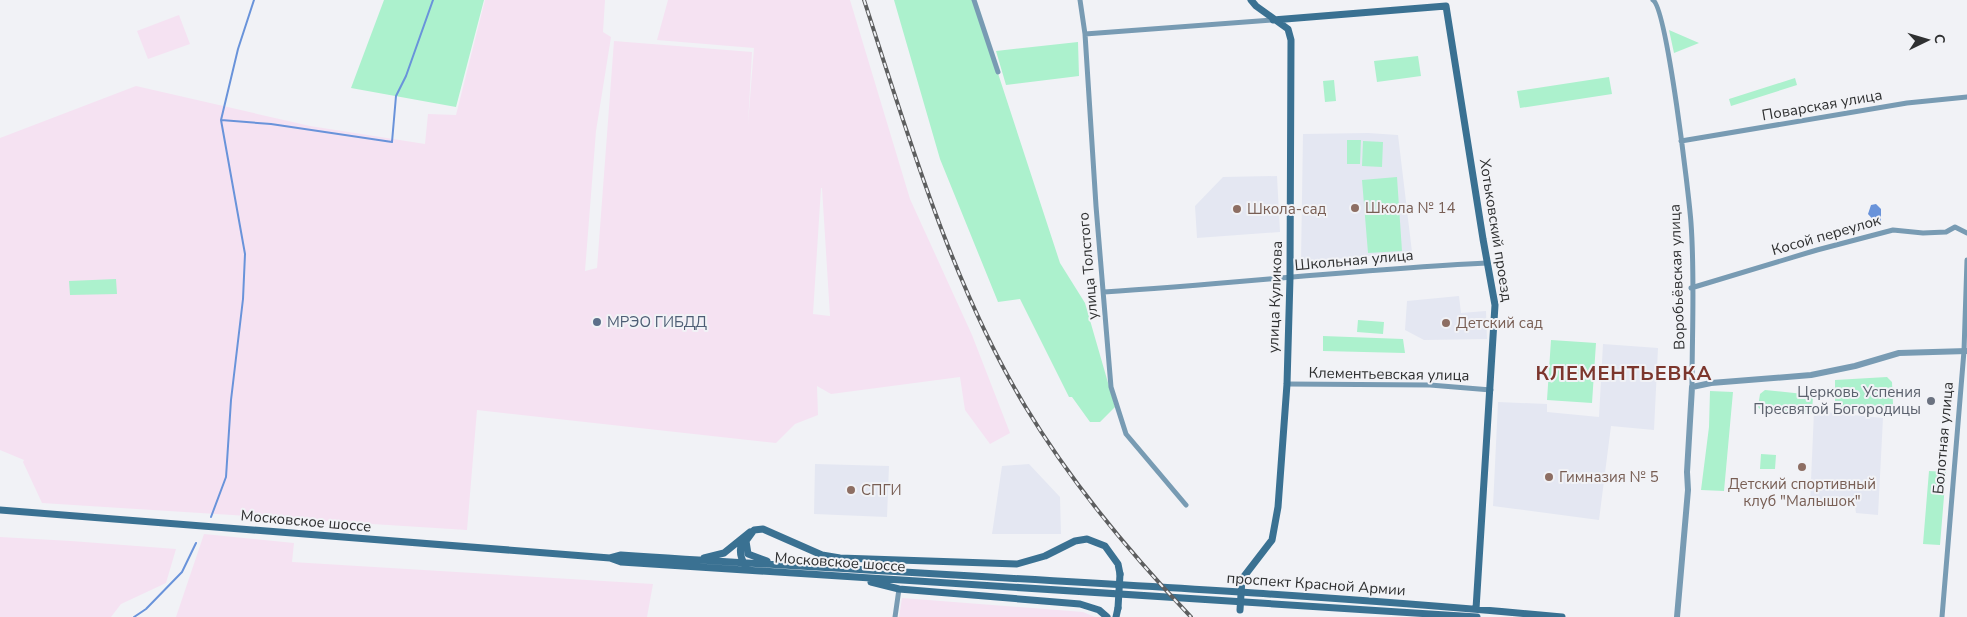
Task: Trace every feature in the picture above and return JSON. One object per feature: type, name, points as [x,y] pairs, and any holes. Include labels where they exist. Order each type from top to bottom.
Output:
[{"type":"main road","name":"улица Куликова","points":[[1241,613],[1244,576],[1272,540],[1276,525],[1287,376],[1290,278],[1291,40],[1288,29],[1273,20],[1251,0]]},
{"type":"main road","points":[[1273,20],[1446,3]]},
{"type":"main road","name":"Хотьковский проезд","points":[[1446,3],[1486,263],[1495,305],[1476,613]]},
{"type":"main road","name":"Московское шоссе","points":[[0,510],[610,558],[621,562],[746,566],[781,564],[1069,582]]},
{"type":"main road","name":"Московское шоссе","points":[[781,564],[748,554],[746,541],[754,530],[763,529],[822,555],[840,558],[998,565],[1031,562],[1075,541],[1087,540],[1105,546],[1118,564],[1120,574],[1116,617]]},
{"type":"main road","points":[[690,560],[724,553],[745,534],[754,530]]},
{"type":"main road","points":[[746,566],[741,555],[741,544],[745,536],[754,530]]},
{"type":"main road","name":"Московское шоссе","points":[[610,558],[621,555],[690,560],[828,576],[1069,591]]},
{"type":"main road","points":[[828,576],[899,589],[1080,604],[1099,610],[1107,617]]},
{"type":"main road","name":"проспект Красной Армии","points":[[1069,582],[1476,613]]},
{"type":"main road","name":"проспект Красной Армии","points":[[1069,591],[1562,617]]},
{"type":"street","points":[[974,0],[998,72]]},
{"type":"street","name":"улица Толстого","points":[[1080,0],[1085,34],[1096,206],[1111,387],[1126,434],[1186,505]]},
{"type":"street","name":"Воробьёвская улица","points":[[1653,0],[1657,3],[1662,18],[1681,141],[1691,224],[1692,387],[1687,472],[1688,490],[1677,617]]},
{"type":"street","points":[[1085,34],[1273,20]]},
{"type":"street","name":"Поварская улица","points":[[1681,141],[1908,103],[1967,97]]},
{"type":"street","name":"Косой переулок","points":[[1691,288],[1817,250],[1893,230],[1923,233],[1946,232],[1955,227],[1967,233]]},
{"type":"street","name":"Болотная улица","points":[[1942,617],[1965,351],[1967,260]]},
{"type":"street","name":"Школьная улица","points":[[1104,292],[1416,266],[1486,263]]},
{"type":"street","points":[[1692,387],[1818,374],[1855,366],[1899,353],[1965,351]]},
{"type":"street","name":"Клементьевская улица","points":[[1286,384],[1430,386],[1491,390]]},
{"type":"street","points":[[895,617],[899,589]]},
{"type":"shaded area","points":[[485,0],[605,0],[603,32],[611,37],[596,131],[585,271],[597,268],[614,41],[752,52],[748,124],[754,48],[657,40],[668,0],[850,0],[910,199],[972,335],[1010,433],[990,444],[965,410],[960,377],[831,394],[817,386],[818,415],[795,424],[776,443],[477,410],[467,530],[42,503],[23,462],[24,460],[0,450],[0,138],[136,86],[310,126],[425,144],[428,114],[456,115]],"holes":[[[822,188],[830,316],[813,314]]]},
{"type":"shaded area","points":[[179,15],[190,44],[148,59],[137,31]]},
{"type":"shaded area","name":"Школа № 14","points":[[1368,133],[1398,135],[1412,252],[1301,262],[1303,134]]},
{"type":"shaded area","name":"Школа-сад","points":[[1277,176],[1280,232],[1197,238],[1195,206],[1223,177]]},
{"type":"shaded area","name":"Детский сад","points":[[1459,296],[1461,313],[1486,311],[1487,339],[1424,340],[1405,330],[1407,301]]},
{"type":"shaded area","name":"Гимназия № 5","points":[[1603,344],[1658,348],[1654,430],[1611,426],[1599,520],[1493,506],[1498,402],[1547,404],[1547,412],[1599,417]]},
{"type":"shaded area","points":[[1814,411],[1883,418],[1878,515],[1856,513],[1855,506],[1810,504]]},
{"type":"shaded area","name":"СПГИ","points":[[815,464],[889,466],[887,517],[814,514]]},
{"type":"shaded area","points":[[1029,464],[1060,497],[1061,534],[992,534],[1002,466]]},
{"type":"shaded area","points":[[204,534],[294,543],[292,562],[653,584],[647,617],[176,617]]},
{"type":"shaded area","points":[[0,537],[176,549],[166,583],[121,604],[111,617],[0,617]]},
{"type":"shaded area","points":[[902,598],[1083,612],[1095,617],[899,617]]},
{"type":"green space","points":[[384,0],[484,0],[456,107],[351,88]]},
{"type":"green space","points":[[894,0],[974,0],[1060,263],[1085,303],[1115,407],[1100,422],[1090,422],[1072,397],[1069,397],[1020,299],[998,302],[940,159]]},
{"type":"green space","points":[[1669,30],[1699,43],[1674,53]]},
{"type":"green space","points":[[1078,42],[1079,76],[1006,85],[996,51]]},
{"type":"green space","points":[[1418,56],[1421,76],[1377,82],[1374,61]]},
{"type":"green space","points":[[1609,77],[1612,94],[1520,108],[1517,91]]},
{"type":"green space","points":[[1795,78],[1797,85],[1731,106],[1729,99]]},
{"type":"green space","points":[[1334,80],[1336,101],[1325,102],[1323,81]]},
{"type":"green space","points":[[1347,140],[1361,140],[1360,164],[1347,164]]},
{"type":"green space","points":[[1363,141],[1383,142],[1382,167],[1362,166]]},
{"type":"green space","points":[[1397,177],[1402,251],[1368,253],[1362,180]]},
{"type":"green space","points":[[116,279],[117,294],[70,295],[69,281]]},
{"type":"green space","points":[[1358,320],[1384,322],[1383,334],[1357,332]]},
{"type":"green space","points":[[1323,336],[1403,339],[1405,353],[1323,351]]},
{"type":"green space","points":[[1551,340],[1596,343],[1592,403],[1547,400]]},
{"type":"green space","points":[[1887,377],[1892,382],[1893,404],[1888,409],[1840,411],[1835,407],[1835,380]]},
{"type":"green space","points":[[1765,390],[1813,395],[1812,414],[1763,412],[1758,407],[1760,394]]},
{"type":"green space","points":[[1710,391],[1733,392],[1724,491],[1701,490],[1709,427]]},
{"type":"green space","points":[[1761,454],[1776,455],[1775,469],[1760,469]]},
{"type":"green space","points":[[1929,471],[1946,472],[1940,545],[1923,544]]},
{"type":"water","points":[[1876,204],[1881,209],[1881,220],[1877,224],[1868,214],[1871,205]]},
{"type":"waterway","points":[[211,517],[226,477],[231,400],[243,299],[245,254],[221,120],[238,49],[254,0]]},
{"type":"waterway","points":[[221,120],[271,124],[392,142],[396,96],[406,76],[433,0]]},
{"type":"waterway","points":[[134,617],[146,609],[182,572],[196,543]]},
{"type":"railway","points":[[864,0],[897,103],[934,208],[975,310],[999,359],[1043,435],[1082,490],[1146,568],[1191,617]]},
{"type":"place","name":"Школа № 14","points":[[1355,208]]},
{"type":"place","name":"Школа-сад","points":[[1237,209]]},
{"type":"place","name":"МРЭО ГИБДД","points":[[597,322]]},
{"type":"place","name":"Детский сад","points":[[1446,323]]},
{"type":"place","name":"Церковь Успения Пресвятой Богородицы","points":[[1931,401]]},
{"type":"place","name":"Детский спортивный клуб \"Малышок\"","points":[[1802,467]]},
{"type":"place","name":"Гимназия № 5","points":[[1549,477]]},
{"type":"place","name":"СПГИ","points":[[851,490]]},
{"type":"district","name":"КЛЕМЕНТЬЕВКА","points":[[1624,373]]}]
